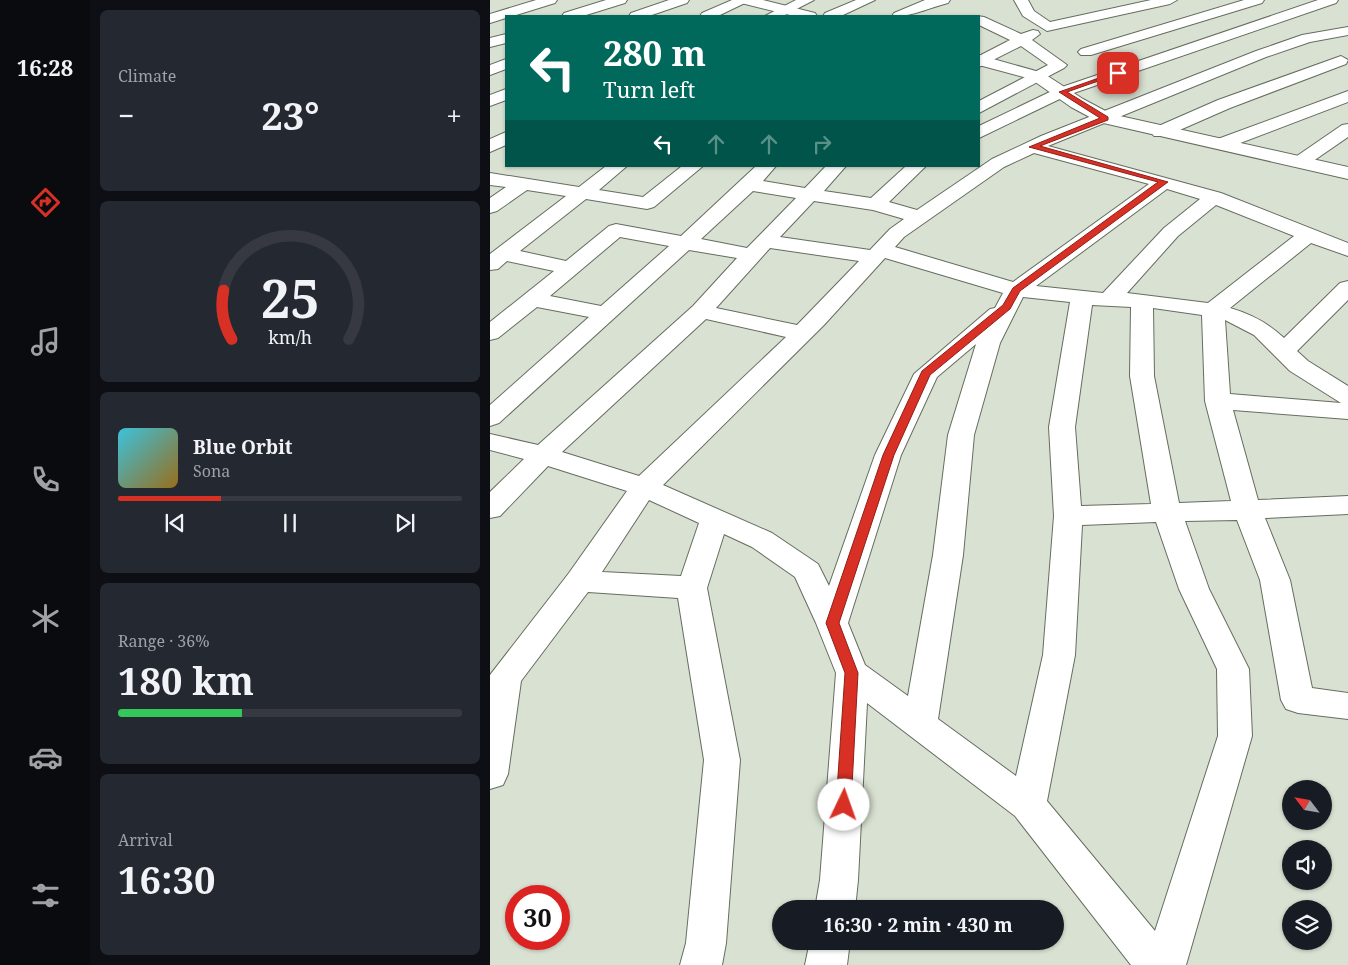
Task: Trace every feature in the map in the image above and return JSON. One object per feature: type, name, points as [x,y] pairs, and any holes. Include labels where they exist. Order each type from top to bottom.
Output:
[{"type":"street","points":[[490,19],[550,0]]},
{"type":"street","points":[[572,15],[620,0]]},
{"type":"street","points":[[639,15],[682,0]]},
{"type":"street","points":[[708,15],[745,0],[778,13],[799,15]]},
{"type":"street","points":[[778,13],[807,0]]},
{"type":"street","points":[[832,15],[868,0]]},
{"type":"street","points":[[901,15],[937,0],[948,4]]},
{"type":"street","points":[[980,61],[1047,28],[1170,0]]},
{"type":"street","points":[[980,107],[1059,64],[1086,52],[1210,16],[1257,0]]},
{"type":"street","points":[[980,132],[1062,92],[1250,30],[1331,0]]},
{"type":"street","points":[[983,18],[1024,6],[1047,28],[1086,52]]},
{"type":"street","points":[[1210,16],[1345,62]]},
{"type":"street","points":[[983,18],[1059,64]]},
{"type":"street","points":[[490,774],[498,685],[580,581],[644,487],[801,332],[897,233],[920,217],[976,170],[998,163],[1032,147],[1184,85],[1307,38],[1348,31]]},
{"type":"street","points":[[490,43],[505,38]]},
{"type":"street","points":[[980,61],[1037,76],[1105,118],[1160,132],[1348,173]]},
{"type":"street","points":[[1160,132],[1224,104],[1345,62]]},
{"type":"street","points":[[490,70],[505,64]]},
{"type":"street","points":[[490,101],[505,94]]},
{"type":"street","points":[[1221,144],[1348,96]]},
{"type":"street","points":[[1300,162],[1348,130]]},
{"type":"street","points":[[490,146],[505,138]]},
{"type":"street","points":[[1032,147],[1164,182],[1214,198],[1348,250]]},
{"type":"street","points":[[490,207],[537,167]]},
{"type":"street","points":[[497,259],[580,193],[617,167]]},
{"type":"street","points":[[490,333],[534,299],[693,167]]},
{"type":"street","points":[[490,418],[686,243],[767,167]]},
{"type":"street","points":[[490,508],[543,455],[701,311],[837,167]]},
{"type":"street","points":[[875,204],[916,167]]},
{"type":"street","points":[[490,179],[647,204]]},
{"type":"street","points":[[832,623],[888,455],[926,374],[1011,298],[1164,182]]},
{"type":"street","points":[[749,185],[875,204],[920,217]]},
{"type":"street","points":[[1028,805],[1059,655],[1068,516],[1062,427],[1096,298],[1171,232],[1214,198]]},
{"type":"street","points":[[616,230],[686,243],[878,254],[1011,298],[1142,300],[1213,310],[1238,317],[1262,330],[1299,366],[1347,398]]},
{"type":"street","points":[[1213,310],[1309,234]]},
{"type":"street","points":[[497,259],[571,268]]},
{"type":"street","points":[[1284,351],[1348,288]]},
{"type":"street","points":[[920,725],[948,555],[961,435],[988,343],[1011,298]]},
{"type":"street","points":[[534,299],[607,314]]},
{"type":"street","points":[[1142,300],[1142,376],[1167,512],[1194,589],[1233,669],[1235,736],[1165,965]]},
{"type":"street","points":[[1213,310],[1218,401],[1247,510],[1275,580],[1298,700],[1348,706]]},
{"type":"street","points":[[701,311],[801,332]]},
{"type":"street","points":[[1218,401],[1347,398]]},
{"type":"street","points":[[490,442],[543,455],[644,487],[715,517],[762,540],[807,571],[832,623],[852,673],[836,900]]},
{"type":"street","points":[[1068,516],[1247,510],[1348,504]]},
{"type":"street","points":[[701,965],[706,943],[722,760],[692,588],[715,517]]},
{"type":"street","points":[[580,581],[692,588]]},
{"type":"street","points":[[852,673],[1028,805],[1157,965]]},
{"type":"street","points":[[826,965],[828,950]]},
{"type":"route","points":[[844,805],[852,673],[832,623],[888,455],[926,374],[1007,307],[1016,290],[1164,182],[1032,147],[1105,118],[1077,103],[1062,92],[1118,73]]}]
